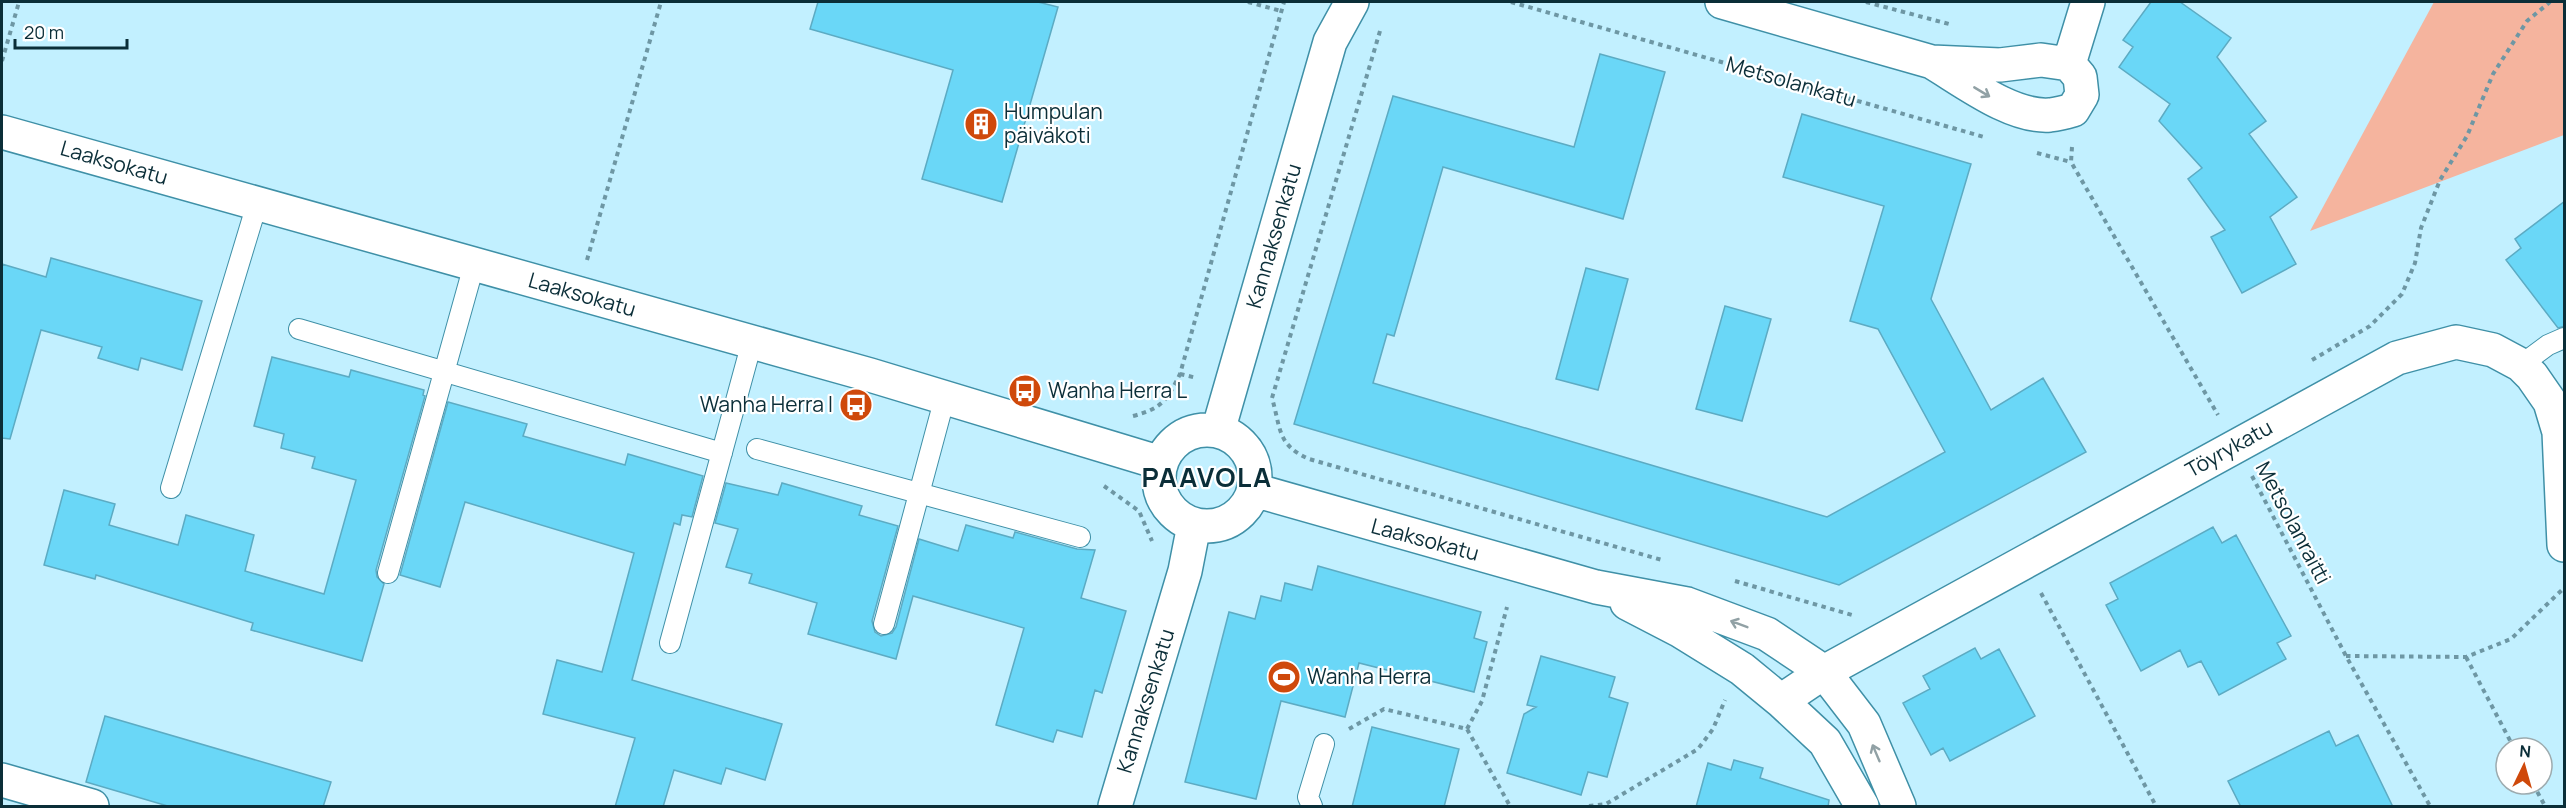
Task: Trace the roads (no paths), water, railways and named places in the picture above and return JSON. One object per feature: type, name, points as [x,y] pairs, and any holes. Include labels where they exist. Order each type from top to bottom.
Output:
[{"type":"street","name":"Kannaksenkatu","points":[[1330,2],[1330,42]]},
{"type":"street","name":"Kannaksenkatu","points":[[1218,431],[1330,42],[1352,2]]},
{"type":"street","points":[[1722,2],[1932,62],[2000,65],[2041,60],[2069,64],[2080,77],[2082,95],[2073,110],[2049,115],[2027,112],[1996,101],[1932,62]]},
{"type":"street","points":[[2069,64],[2088,2]]},
{"type":"street","name":"Laaksokatu","points":[[2,132],[752,342],[1161,463]]},
{"type":"street","name":"Töyrykatu","points":[[1780,701],[1824,672],[2397,358],[2456,342],[2493,350],[2521,365],[2550,402],[2562,431],[2565,545]]},
{"type":"street","points":[[1194,431],[1218,431],[1240,443],[1254,465],[1254,490],[1242,513],[1220,525],[1194,525],[1172,512],[1160,489],[1161,463],[1174,443],[1194,431]]},
{"type":"street","name":"Laaksokatu","points":[[1254,490],[1596,587],[1697,607],[1767,634],[1824,672],[1864,724],[1899,807]]},
{"type":"street","name":"Kannaksenkatu","points":[[1115,807],[1185,571],[1194,525]]},
{"type":"street","name":"Laaksokatu","points":[[1596,587],[1679,630],[1742,669],[1825,742],[1862,807]]},
{"type":"street","points":[[2,780],[92,807]]},
{"type":"lane","points":[[171,488],[257,204]]},
{"type":"lane","points":[[388,573],[474,265]]},
{"type":"lane","points":[[299,329],[722,453]]},
{"type":"lane","points":[[2521,365],[2548,345],[2565,338]]},
{"type":"lane","points":[[670,643],[752,342]]},
{"type":"lane","points":[[884,624],[945,398]]},
{"type":"lane","points":[[757,449],[1080,537]]},
{"type":"lane","points":[[1312,807],[1308,797],[1324,744]]},
{"type":"place","name":"Humpulan päiväkoti","points":[[981,124]]},
{"type":"place","name":"Wanha Herra L","points":[[1025,391]]},
{"type":"place","name":"Wanha Herra I","points":[[856,405]]},
{"type":"place","name":"Wanha Herra","points":[[1284,677]]},
{"type":"district","name":"PAAVOLA","points":[[1207,478]]}]
